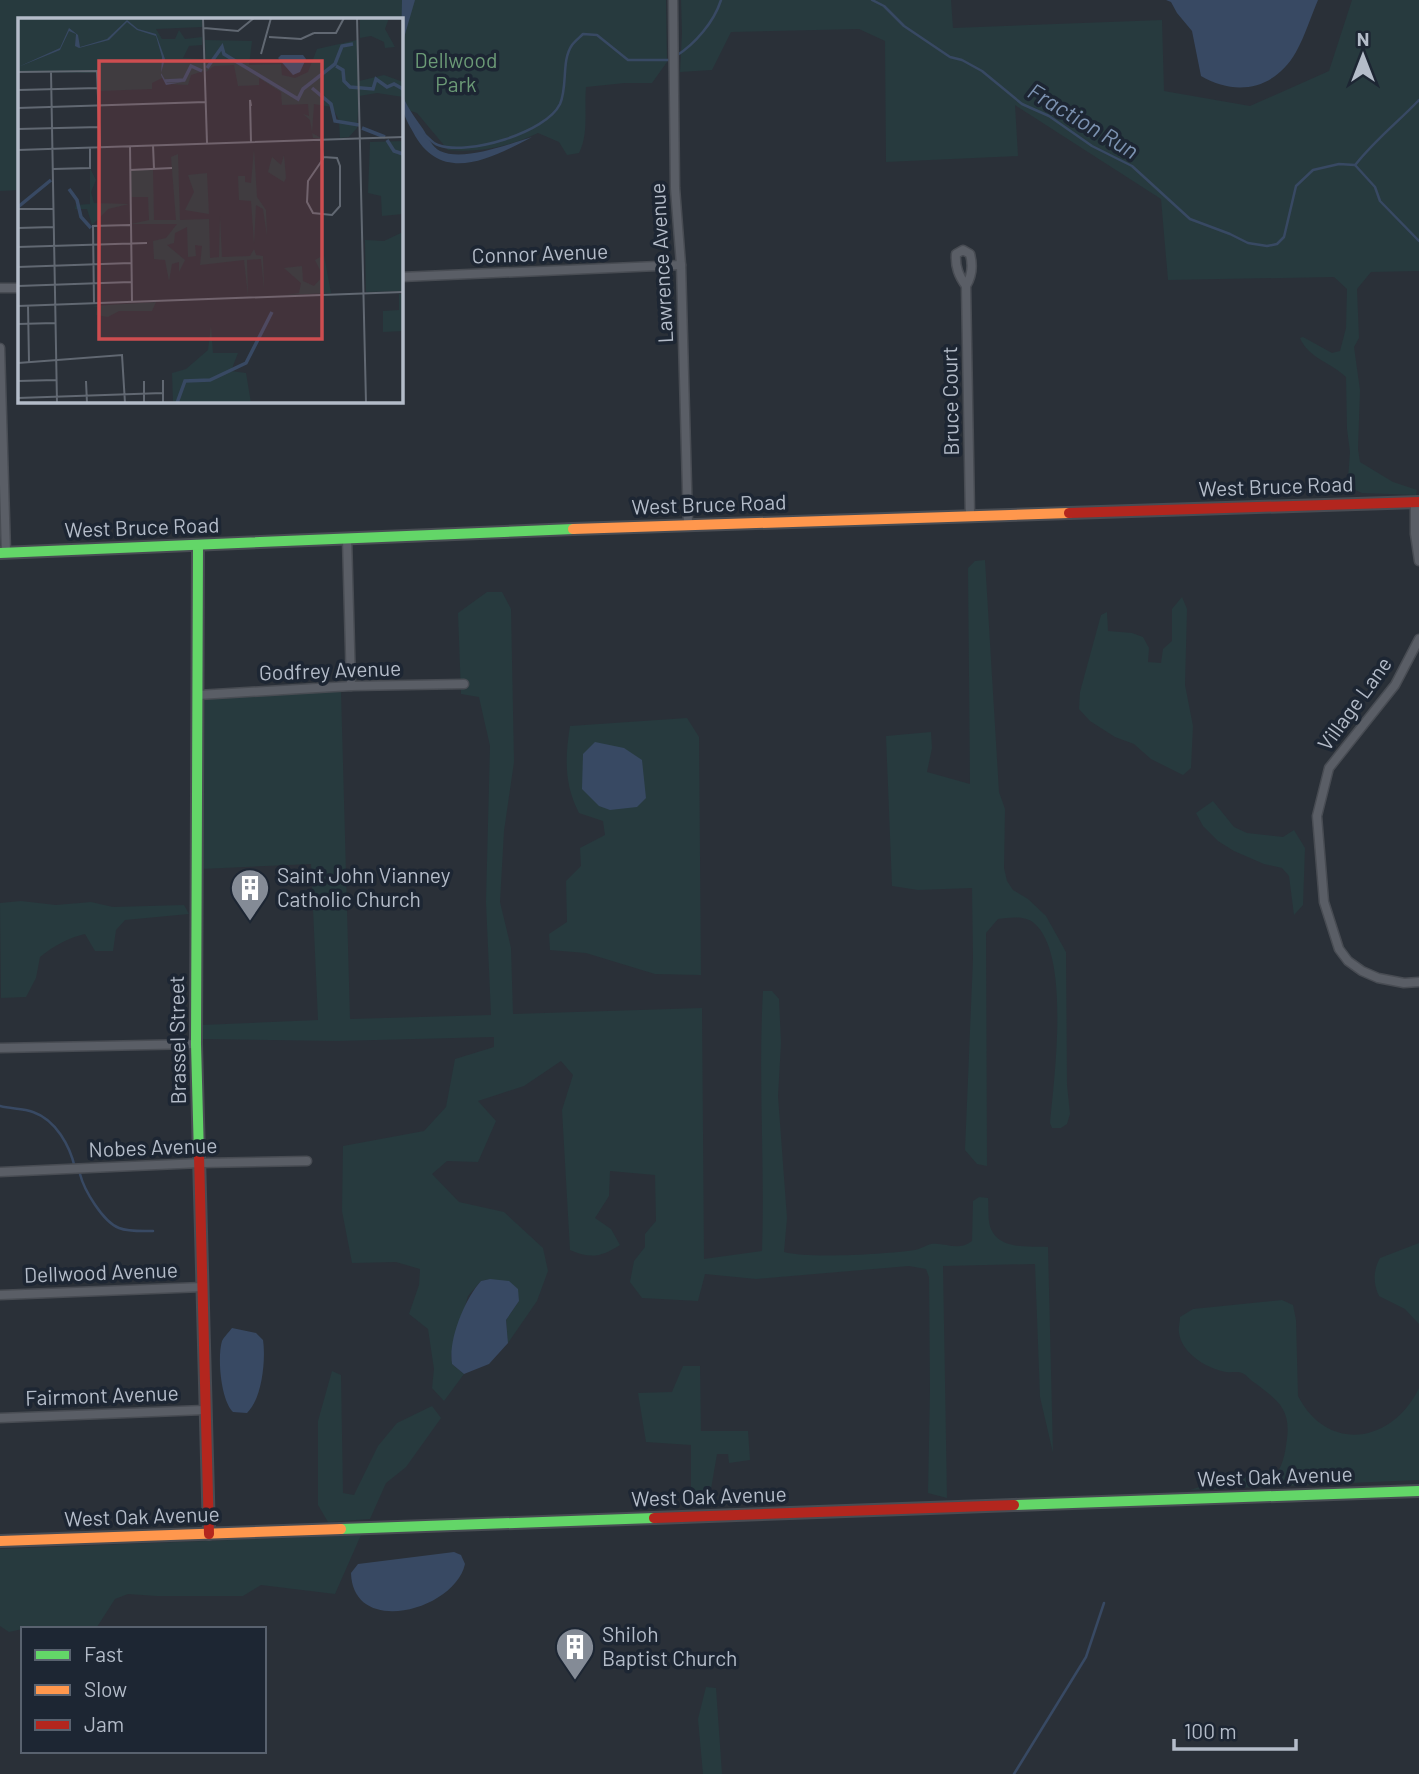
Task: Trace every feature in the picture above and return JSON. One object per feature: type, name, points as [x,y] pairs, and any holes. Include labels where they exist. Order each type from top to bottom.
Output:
[{"type":"street","name":"Lawrence Avenue","points":[[673,0],[675,188],[681,265],[688,524]]},
{"type":"street","name":"Connor Avenue","points":[[402,277],[681,265]]},
{"type":"street","name":"Bruce Court","points":[[966,286],[970,516]]},
{"type":"street","points":[[0,288],[18,288]]},
{"type":"street","points":[[0,348],[3,553]]},
{"type":"street","name":"West Bruce Road","points":[[3,553],[688,524],[1417,502]]},
{"type":"street","points":[[1417,502],[1415,534],[1419,561]]},
{"type":"street","points":[[347,538],[351,686]]},
{"type":"street","name":"Brassel Street","points":[[198,544],[196,1044],[209,1534]]},
{"type":"street","name":"Village Lane","points":[[1419,639],[1395,685],[1329,768],[1317,816],[1324,902],[1339,948],[1348,961],[1378,978],[1419,982]]},
{"type":"street","name":"Godfrey Avenue","points":[[198,695],[351,686],[464,684]]},
{"type":"street","points":[[0,1048],[196,1044]]},
{"type":"street","name":"Nobes Avenue","points":[[0,1172],[307,1161]]},
{"type":"street","name":"Dellwood Avenue","points":[[0,1295],[203,1287]]},
{"type":"street","name":"Fairmont Avenue","points":[[0,1418],[204,1410]]},
{"type":"street","name":"West Oak Avenue","points":[[0,1541],[1419,1492]]},
{"type":"green space","name":"Dellwood Park","points":[[0,0],[666,0],[667,62],[652,83],[586,87],[582,146],[579,153],[567,155],[559,142],[538,133],[494,148],[448,150],[417,113],[402,108],[402,18],[18,18],[18,190],[0,191]]},
{"type":"green space","points":[[681,0],[951,0],[953,28],[1162,20],[1164,91],[1250,106],[1329,71],[1352,0],[1419,0],[1419,271],[1371,272],[1357,289],[1359,338],[1354,347],[1360,390],[1360,462],[1393,482],[1417,490],[1416,495],[1362,493],[1351,488],[1348,479],[1350,452],[1346,377],[1309,351],[1300,338],[1303,337],[1332,353],[1340,351],[1346,328],[1347,289],[1334,277],[1168,280],[1161,199],[1015,105],[1018,156],[886,162],[885,41],[859,29],[731,32],[712,70],[680,72]]},
{"type":"green space","points":[[985,560],[999,792],[1005,809],[1004,868],[1007,881],[1013,890],[1028,899],[1046,916],[1066,952],[1067,1085],[1070,1114],[1067,1124],[1061,1128],[1052,1128],[1050,1123],[1056,1049],[1056,988],[1053,961],[1045,939],[1030,920],[998,919],[986,933],[987,1166],[977,1164],[965,1150],[973,959],[972,888],[918,890],[892,886],[886,736],[931,732],[932,748],[927,772],[970,784],[968,568],[975,561]]},
{"type":"green space","points":[[487,592],[502,592],[511,609],[514,762],[504,831],[500,902],[511,948],[513,1014],[702,1008],[704,1259],[762,1251],[763,991],[772,991],[779,999],[781,1043],[778,1096],[787,1218],[784,1252],[849,1255],[915,1250],[931,1244],[962,1246],[972,1241],[973,1201],[979,1197],[988,1198],[989,1224],[997,1237],[1017,1246],[1048,1247],[1053,1453],[1040,1397],[1035,1264],[943,1266],[947,1498],[928,1493],[929,1277],[926,1269],[909,1266],[756,1279],[705,1274],[698,1301],[642,1298],[630,1282],[634,1261],[645,1247],[645,1234],[656,1221],[655,1175],[610,1171],[609,1196],[595,1218],[611,1229],[620,1245],[596,1255],[584,1255],[570,1250],[562,1110],[573,1075],[561,1061],[524,1086],[478,1101],[496,1121],[478,1162],[447,1161],[432,1174],[459,1202],[504,1212],[543,1248],[548,1271],[537,1301],[508,1343],[506,1320],[519,1301],[490,1279],[481,1281],[468,1296],[451,1356],[452,1364],[464,1374],[444,1401],[432,1388],[434,1369],[428,1329],[409,1314],[419,1285],[420,1269],[396,1262],[352,1263],[342,1211],[343,1146],[424,1131],[446,1107],[455,1059],[494,1047],[494,1037],[336,1041],[202,1039],[201,1025],[318,1020],[311,864],[201,869],[202,697],[341,691],[350,1019],[491,1015],[486,902],[490,746],[479,697],[461,694],[458,613]]},
{"type":"green space","points":[[1182,597],[1187,609],[1185,685],[1193,726],[1191,768],[1183,775],[1151,759],[1134,744],[1115,737],[1090,721],[1079,709],[1080,692],[1101,615],[1107,612],[1108,631],[1143,637],[1149,648],[1148,662],[1161,663],[1163,649],[1172,641],[1172,609]]},
{"type":"green space","points":[[687,718],[699,737],[701,975],[655,974],[586,953],[550,950],[549,934],[567,922],[566,881],[581,866],[580,848],[605,835],[603,821],[579,813],[574,802],[568,781],[567,749],[570,726]]},
{"type":"green space","points":[[1213,801],[1234,827],[1247,833],[1283,837],[1294,830],[1305,848],[1303,905],[1294,915],[1289,876],[1282,868],[1264,864],[1234,851],[1218,841],[1203,826],[1196,813]]},
{"type":"green space","points":[[21,901],[56,905],[91,902],[113,907],[184,905],[189,914],[125,920],[116,930],[113,951],[95,951],[85,934],[67,940],[40,957],[36,978],[26,997],[1,998],[0,903]]},
{"type":"green space","points":[[1419,1243],[1419,1324],[1405,1309],[1379,1296],[1375,1277],[1380,1258]]},
{"type":"green space","points":[[1282,1300],[1293,1305],[1296,1320],[1298,1396],[1311,1415],[1326,1427],[1343,1433],[1360,1434],[1377,1430],[1393,1421],[1408,1407],[1419,1388],[1419,1480],[1190,1490],[1234,1475],[1272,1479],[1283,1460],[1288,1428],[1281,1406],[1245,1375],[1211,1368],[1190,1354],[1181,1341],[1180,1317],[1193,1309]]},
{"type":"green space","points":[[683,1366],[700,1366],[701,1431],[748,1431],[750,1460],[729,1463],[728,1454],[717,1454],[711,1489],[701,1498],[691,1494],[691,1445],[646,1442],[638,1393],[672,1392]]},
{"type":"green space","points":[[332,1371],[341,1375],[343,1493],[354,1495],[378,1446],[397,1423],[432,1406],[441,1418],[406,1467],[386,1483],[370,1519],[328,1522],[318,1505],[318,1421]]},
{"type":"green space","points":[[361,1535],[335,1594],[261,1585],[243,1596],[128,1594],[115,1599],[97,1627],[21,1627],[21,1629],[9,1632],[0,1626],[0,1549]]},
{"type":"green space","points":[[706,1687],[716,1688],[722,1774],[703,1774],[698,1719]]},
{"type":"water","points":[[402,0],[415,0],[402,45],[402,18]]},
{"type":"water","points":[[1166,0],[1318,0],[1299,46],[1287,65],[1266,81],[1241,87],[1215,83],[1201,76],[1192,31],[1171,2]]},
{"type":"water","points":[[402,93],[430,142],[440,151],[450,154],[473,153],[532,137],[484,159],[452,163],[438,159],[425,149],[405,117]]},
{"type":"water","points":[[595,742],[624,748],[642,760],[646,798],[637,807],[610,810],[599,806],[582,789],[583,754]]},
{"type":"water","points":[[481,1281],[509,1281],[518,1289],[519,1301],[506,1320],[508,1343],[489,1364],[464,1374],[452,1364],[455,1331],[475,1289]]},
{"type":"water","points":[[232,1328],[256,1333],[263,1340],[262,1379],[256,1398],[247,1413],[233,1412],[223,1389],[220,1368],[222,1341]]},
{"type":"water","points":[[454,1552],[461,1555],[465,1564],[457,1580],[443,1594],[425,1604],[405,1610],[385,1611],[368,1605],[356,1593],[351,1573],[358,1564]]},
{"type":"waterway","name":"Fraction Run","points":[[676,56],[703,32],[721,0]]},
{"type":"waterway","name":"Fraction Run","points":[[872,0],[884,6],[904,26],[950,57],[982,71],[1022,104],[1049,116],[1092,146],[1132,166],[1190,219],[1248,243],[1267,246],[1277,244],[1284,237],[1296,186],[1313,170],[1339,164],[1355,165]]},
{"type":"waterway","name":"Fraction Run","points":[[425,135],[438,145],[467,147],[505,140],[539,124],[552,115],[560,104],[569,51],[583,34],[597,35],[628,60],[670,60]]},
{"type":"waterway","name":"Fraction Run","points":[[1356,164],[1419,100]]},
{"type":"waterway","points":[[1355,165],[1375,187],[1380,201],[1419,241]]},
{"type":"waterway","points":[[0,1106],[29,1111],[49,1121],[66,1143],[75,1168]]},
{"type":"waterway","points":[[80,1174],[95,1205],[113,1225],[127,1230],[153,1231]]},
{"type":"waterway","points":[[1014,1774],[1086,1657],[1104,1603]]},
{"type":"traffic: fast","points":[[0,553],[573,529]]},
{"type":"traffic: fast","points":[[198,545],[196,1044],[199,1156]]},
{"type":"traffic: fast","points":[[1014,1505],[1419,1491]]},
{"type":"traffic: fast","points":[[341,1529],[654,1518]]},
{"type":"traffic: slow","points":[[573,529],[1069,513]]},
{"type":"traffic: slow","points":[[0,1541],[341,1529]]},
{"type":"traffic: jam","points":[[1069,513],[1419,502]]},
{"type":"traffic: jam","points":[[199,1156],[209,1534]]},
{"type":"traffic: jam","points":[[654,1518],[1014,1505]]},
{"type":"place","name":"Saint John Vianney Catholic Church","points":[[250,922]]},
{"type":"place","name":"Shiloh Baptist Church","points":[[575,1681]]}]
